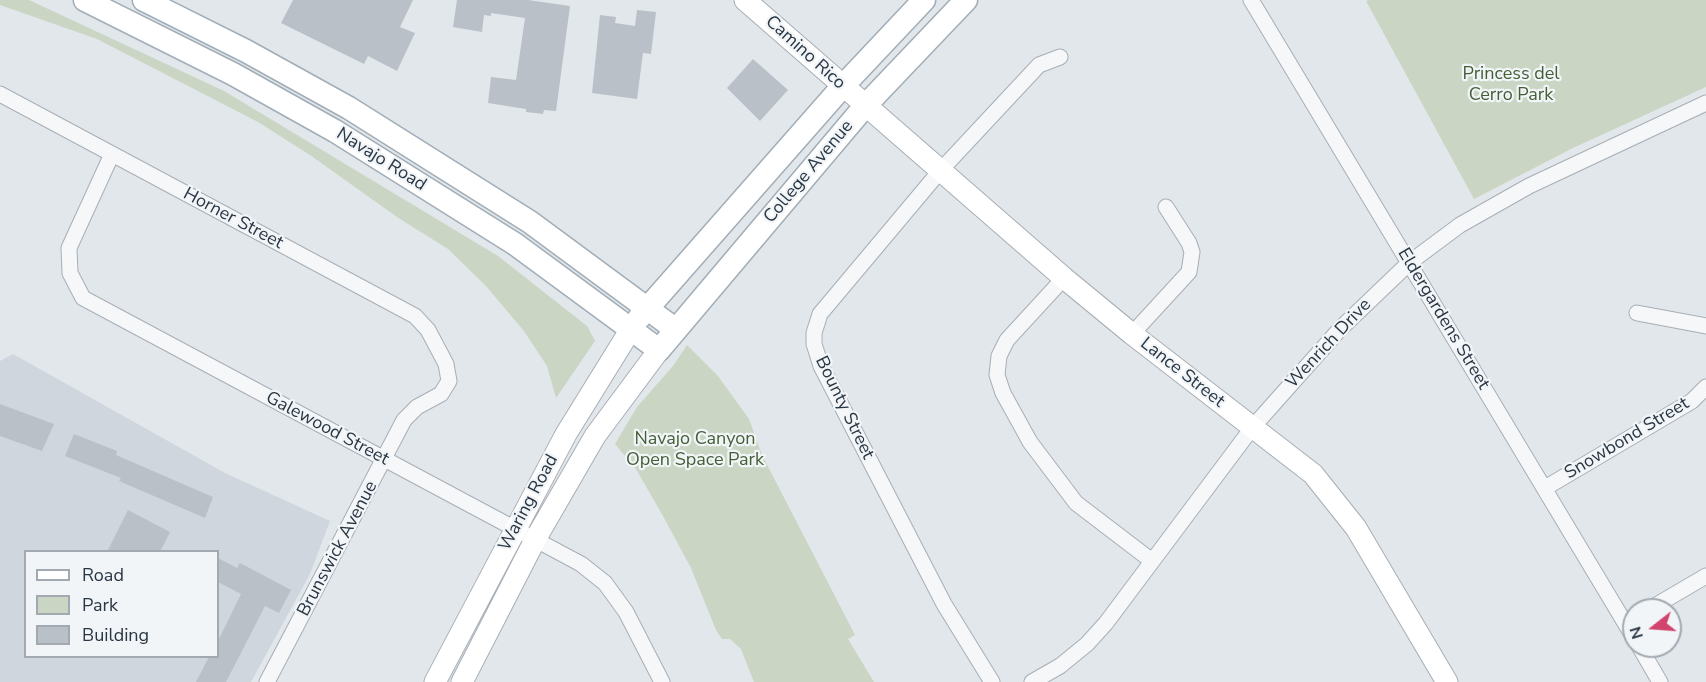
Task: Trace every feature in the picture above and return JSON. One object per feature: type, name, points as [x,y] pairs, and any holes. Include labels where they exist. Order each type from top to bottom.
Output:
[{"type":"main road","name":"Navajo Road","points":[[85,0],[121,8],[334,131],[515,244],[659,350]]},
{"type":"main road","name":"Navajo Road","points":[[144,0],[246,51],[349,108],[530,222],[675,329]]},
{"type":"main road","name":"College Avenue","points":[[631,329],[647,307],[842,87],[924,0]]},
{"type":"main road","name":"College Avenue","points":[[659,350],[865,106],[966,0]]},
{"type":"street","name":"Eldergardens Street","points":[[1251,0],[1545,488],[1622,608]]},
{"type":"street","name":"Camino Rico","points":[[750,2],[865,106]]},
{"type":"street","name":"Bounty Street","points":[[992,682],[944,604],[821,366],[814,344],[814,333],[820,314],[940,171],[1039,65],[1060,57]]},
{"type":"street","name":"Horner Street","points":[[0,94],[415,316],[428,330],[446,364]]},
{"type":"street","name":"Wenrich Drive","points":[[1032,682],[1060,666],[1087,644],[1252,428],[1340,329],[1409,263],[1460,225],[1529,186],[1706,103]]},
{"type":"street","name":"Lance Street","points":[[865,106],[1132,334],[1313,474],[1330,492],[1356,528],[1447,682]]},
{"type":"street","name":"Galewood Street","points":[[112,154],[69,248],[70,273],[83,298],[384,460],[516,527],[581,564],[605,583],[626,612],[661,682]]},
{"type":"street","points":[[1132,334],[1189,272],[1192,252],[1190,243],[1167,207]]},
{"type":"street","points":[[1064,278],[1007,340],[999,356],[997,375],[1003,393],[1030,442],[1076,503],[1152,561]]},
{"type":"street","points":[[1637,313],[1706,326]]},
{"type":"street","name":"Waring Road","points":[[435,682],[566,434],[631,329]]},
{"type":"street","name":"Waring Road","points":[[462,682],[536,538],[596,436],[659,350]]},
{"type":"street","name":"Brunswick Avenue","points":[[267,682],[404,420],[417,406],[441,394],[449,381],[446,364]]},
{"type":"street","name":"Snowbond Street","points":[[1545,488],[1692,401],[1706,387]]},
{"type":"street","points":[[1668,598],[1706,576]]},
{"type":"street","points":[[1646,658],[1660,682]]},
{"type":"shaded area","points":[[13,354],[225,473],[330,521],[310,574],[251,682],[0,682],[0,361]]},
{"type":"green space","points":[[0,0],[29,0],[224,91],[498,256],[587,326],[595,341],[556,398],[547,366],[524,331],[486,286],[448,249],[258,122],[97,39],[0,5]]},
{"type":"green space","name":"Princess del Cerro Park","points":[[1706,0],[1706,87],[1573,148],[1474,199],[1366,1]]},
{"type":"green space","name":"Navajo Canyon Open Space Park","points":[[687,345],[718,376],[749,419],[762,455],[855,635],[848,639],[874,682],[754,682],[741,649],[730,639],[722,639],[716,630],[691,568],[663,516],[636,469],[615,444],[637,407],[673,366]]},
{"type":"building","points":[[293,0],[413,0],[400,27],[415,33],[397,71],[368,56],[364,64],[281,23]]},
{"type":"building","points":[[457,0],[528,0],[570,6],[556,111],[544,110],[543,114],[526,112],[526,109],[488,103],[491,77],[516,80],[525,18],[491,13],[491,16],[484,15],[482,32],[453,27]]},
{"type":"building","points":[[637,10],[656,12],[651,54],[643,53],[637,99],[592,93],[600,15],[616,17],[615,23],[635,26]]},
{"type":"building","points":[[753,59],[788,90],[760,121],[727,88]]},
{"type":"building","points":[[0,404],[54,424],[42,451],[0,436]]},
{"type":"building","points":[[74,434],[117,451],[116,455],[213,497],[205,518],[119,481],[121,478],[65,456]]},
{"type":"building","points":[[128,510],[170,532],[161,550],[108,550]]},
{"type":"building","points":[[219,559],[237,568],[240,563],[291,590],[279,613],[265,606],[226,682],[196,682],[208,658],[219,658],[219,639],[241,594],[219,583]]}]
